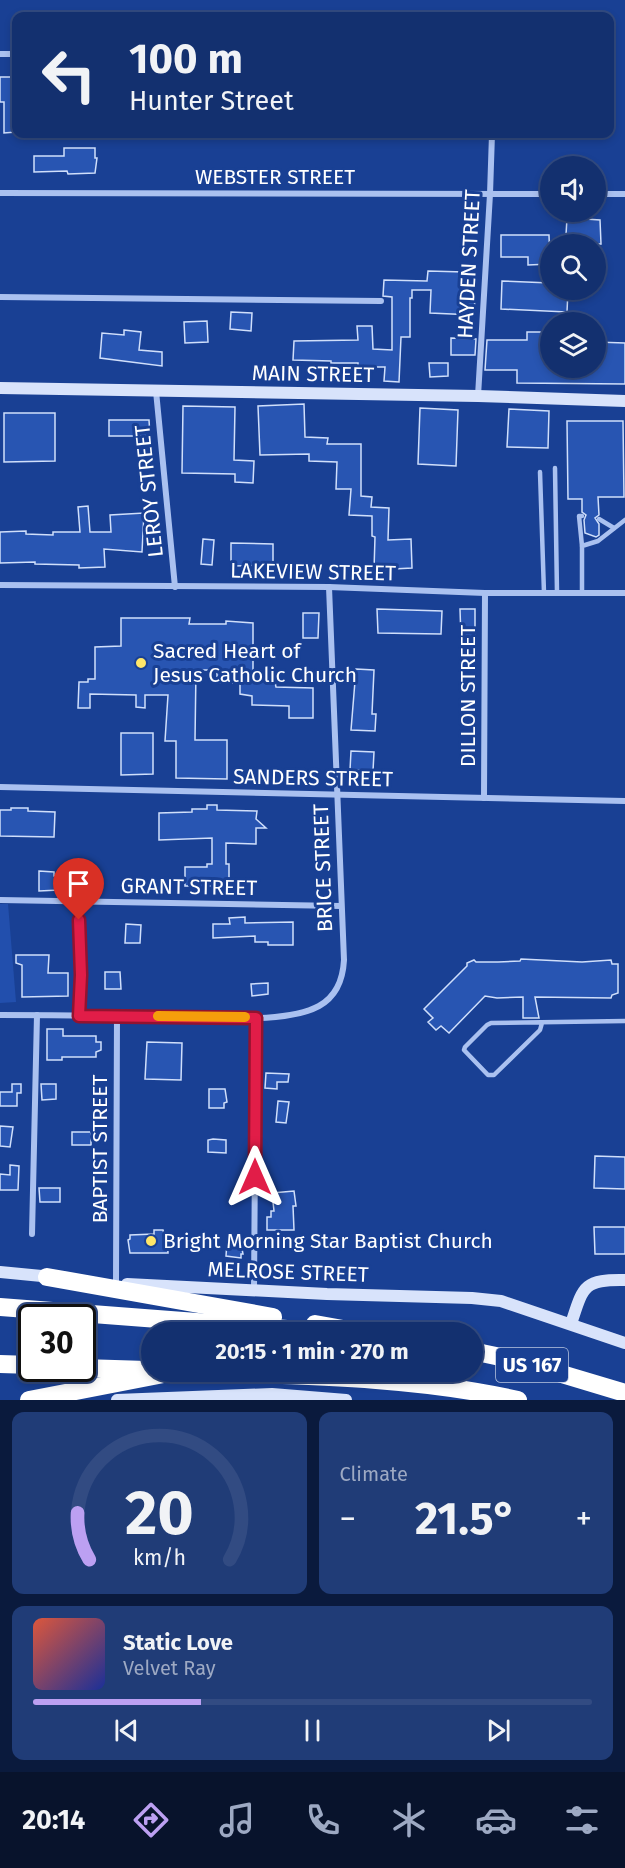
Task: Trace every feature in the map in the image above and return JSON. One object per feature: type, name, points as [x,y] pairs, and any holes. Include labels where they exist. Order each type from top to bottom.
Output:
[{"type":"highway","points":[[47,1277],[303,1322]]},
{"type":"highway","points":[[0,1307],[196,1322]]},
{"type":"highway","name":"US 167","points":[[483,1353],[515,1360],[625,1394]]},
{"type":"highway","points":[[0,1364],[18,1365]]},
{"type":"highway","points":[[96,1369],[141,1371]]},
{"type":"highway","points":[[29,1400],[141,1379]]},
{"type":"highway","name":"US 167","points":[[375,1382],[434,1385],[518,1400]]},
{"type":"main road","name":"MAIN STREET","points":[[0,387],[625,401]]},
{"type":"main road","name":"MELROSE STREET","points":[[0,1272],[116,1283],[254,1291],[472,1298],[501,1302],[625,1343]]},
{"type":"main road","points":[[571,1324],[582,1292],[588,1286],[600,1280],[625,1280]]},
{"type":"main road","points":[[118,1400],[272,1394],[346,1400]]},
{"type":"street","name":"HAYDEN STREET","points":[[478,396],[492,138]]},
{"type":"street","name":"WEBSTER STREET","points":[[0,193],[540,194]]},
{"type":"street","points":[[606,194],[625,194]]},
{"type":"street","points":[[0,297],[381,301]]},
{"type":"street","name":"LEROY STREET","points":[[156,392],[176,587]]},
{"type":"street","name":"LAKEVIEW STREET","points":[[0,585],[330,587],[485,593],[625,593]]},
{"type":"street","name":"BRICE STREET","points":[[256,1018],[302,1013],[320,1005],[337,989],[343,975],[330,587]]},
{"type":"street","name":"DILLON STREET","points":[[484,798],[485,593]]},
{"type":"street","name":"SANDERS STREET","points":[[0,787],[625,801]]},
{"type":"street","name":"GRANT STREET","points":[[0,900],[341,906]]},
{"type":"street","points":[[78,902],[81,975],[79,1016]]},
{"type":"street","points":[[0,1015],[256,1018],[254,1291]]},
{"type":"street","points":[[32,1234],[37,1015]]},
{"type":"street","name":"BAPTIST STREET","points":[[116,1283],[117,1016]]},
{"type":"lane","points":[[555,468],[557,593]]},
{"type":"lane","points":[[540,472],[544,593]]},
{"type":"lane","points":[[582,516],[579,516],[582,546],[582,593]]},
{"type":"lane","points":[[599,519],[614,528]]},
{"type":"lane","points":[[582,546],[597,541],[625,520]]},
{"type":"lane","points":[[542,1023],[540,1030],[494,1075],[488,1075],[464,1050],[491,1023],[625,1021]]},
{"type":"shaded area","points":[[0,904],[8,904],[16,1002],[0,1003]]},
{"type":"building","points":[[0,77],[12,77],[12,132],[4,133],[4,102],[0,102]]},
{"type":"building","points":[[64,148],[95,148],[95,158],[97,158],[95,173],[34,172],[34,156],[64,156]]},
{"type":"building","points":[[567,222],[600,222],[601,234],[566,234]]},
{"type":"building","points":[[501,235],[540,235],[540,264],[528,265],[528,257],[501,257]]},
{"type":"building","points":[[428,271],[464,272],[464,279],[471,279],[471,295],[475,295],[474,315],[430,313],[431,290],[412,290],[410,337],[401,337],[399,382],[384,381],[385,367],[358,367],[358,363],[293,360],[294,341],[358,340],[357,326],[372,326],[373,349],[392,350],[392,297],[383,296],[384,280],[427,281]]},
{"type":"building","points":[[502,281],[540,283],[540,300],[568,300],[567,312],[501,309]]},
{"type":"building","points":[[231,312],[252,313],[251,331],[230,329]]},
{"type":"building","points":[[207,321],[208,342],[185,343],[184,322]]},
{"type":"building","points":[[124,330],[141,332],[139,350],[162,352],[162,366],[100,358],[102,333],[124,335]]},
{"type":"building","points":[[527,332],[540,332],[540,378],[606,378],[606,342],[625,343],[625,384],[517,383],[517,370],[485,370],[487,340],[527,340]]},
{"type":"building","points":[[451,338],[476,339],[475,355],[451,355]]},
{"type":"building","points":[[429,363],[448,363],[448,376],[430,377]]},
{"type":"building","points":[[304,404],[305,437],[328,438],[327,444],[361,444],[361,496],[372,497],[371,507],[389,508],[388,540],[411,539],[412,568],[374,570],[375,537],[372,536],[372,516],[349,515],[351,489],[336,489],[337,462],[309,461],[309,454],[260,455],[258,406]]},
{"type":"building","points":[[183,406],[235,407],[234,460],[254,461],[253,483],[235,482],[235,474],[182,473]]},
{"type":"building","points":[[420,408],[458,410],[456,466],[418,464]]},
{"type":"building","points":[[509,409],[549,411],[548,448],[507,447]]},
{"type":"building","points":[[4,413],[55,413],[55,461],[4,462]]},
{"type":"building","points":[[109,420],[149,420],[150,436],[109,436]]},
{"type":"building","points":[[567,421],[623,421],[624,497],[598,497],[599,515],[595,518],[599,524],[599,535],[596,537],[585,533],[586,515],[582,512],[582,499],[568,499]]},
{"type":"building","points":[[88,506],[90,532],[111,532],[110,515],[144,513],[142,552],[104,549],[105,567],[79,568],[79,565],[35,564],[35,562],[0,563],[0,532],[26,531],[26,534],[53,535],[53,532],[80,532],[78,507]]},
{"type":"building","points":[[203,539],[214,540],[212,565],[201,564]]},
{"type":"building","points":[[231,543],[273,544],[273,565],[231,566]]},
{"type":"building","points":[[377,609],[442,611],[441,634],[378,633]]},
{"type":"building","points":[[460,609],[475,609],[475,638],[461,639]]},
{"type":"building","points":[[303,613],[319,613],[318,638],[303,638]]},
{"type":"building","points":[[121,618],[190,618],[189,624],[226,624],[226,621],[253,623],[253,670],[255,673],[273,673],[276,687],[313,688],[313,718],[289,718],[289,706],[252,705],[252,696],[240,694],[240,683],[217,683],[217,670],[196,670],[195,740],[227,740],[227,779],[176,778],[176,741],[165,741],[168,695],[145,695],[145,708],[136,707],[136,695],[90,694],[90,708],[78,708],[79,682],[95,679],[95,647],[121,646]]},
{"type":"building","points":[[356,669],[374,670],[372,714],[376,714],[375,731],[351,730]]},
{"type":"building","points":[[121,733],[153,733],[153,774],[121,775]]},
{"type":"building","points":[[351,751],[374,752],[373,771],[350,770]]},
{"type":"building","points":[[207,805],[217,805],[217,810],[257,811],[256,819],[266,828],[256,828],[256,844],[226,843],[229,886],[205,886],[205,891],[194,891],[194,886],[185,886],[185,867],[207,867],[207,864],[212,864],[212,838],[159,840],[159,813],[192,812],[192,809],[207,809]]},
{"type":"building","points":[[11,808],[55,812],[54,837],[0,836],[0,810],[11,810]]},
{"type":"building","points":[[39,871],[54,872],[54,876],[79,874],[80,889],[39,891]]},
{"type":"building","points":[[245,917],[245,923],[293,922],[293,945],[268,945],[268,942],[255,942],[255,936],[213,938],[213,924],[230,924],[229,918]]},
{"type":"building","points":[[126,924],[141,925],[140,943],[125,943]]},
{"type":"building","points":[[16,955],[49,955],[48,973],[68,973],[68,996],[22,997],[22,965],[16,963]]},
{"type":"building","points":[[521,959],[582,962],[611,960],[612,964],[618,964],[618,993],[612,995],[611,998],[535,997],[539,1018],[523,1018],[523,997],[485,996],[449,1033],[441,1026],[436,1030],[428,1022],[433,1018],[424,1009],[467,966],[467,963],[474,960],[476,962],[498,962],[520,961]]},
{"type":"building","points":[[105,972],[120,972],[121,989],[105,989]]},
{"type":"building","points":[[268,983],[268,994],[252,996],[251,984]]},
{"type":"building","points":[[47,1029],[63,1029],[63,1036],[96,1036],[96,1042],[101,1042],[101,1050],[96,1052],[96,1057],[62,1057],[62,1060],[47,1060]]},
{"type":"building","points":[[147,1042],[182,1043],[181,1080],[145,1079]]},
{"type":"building","points":[[266,1073],[289,1074],[288,1082],[277,1082],[277,1089],[265,1088]]},
{"type":"building","points":[[12,1084],[21,1084],[21,1093],[17,1093],[17,1106],[0,1106],[0,1092],[12,1092]]},
{"type":"building","points":[[41,1084],[56,1084],[56,1099],[42,1100]]},
{"type":"building","points":[[209,1089],[225,1089],[227,1102],[224,1103],[224,1108],[209,1108]]},
{"type":"building","points":[[278,1101],[289,1102],[286,1123],[276,1122]]},
{"type":"building","points":[[0,1126],[13,1127],[10,1147],[0,1146]]},
{"type":"building","points":[[72,1132],[91,1132],[91,1145],[72,1145]]},
{"type":"building","points":[[208,1140],[226,1140],[226,1153],[208,1152]]},
{"type":"building","points":[[595,1156],[625,1157],[625,1189],[594,1188]]},
{"type":"building","points":[[10,1165],[19,1166],[18,1190],[0,1190],[0,1174],[10,1175]]},
{"type":"building","points":[[39,1188],[60,1188],[60,1202],[40,1202]]},
{"type":"building","points":[[294,1191],[296,1206],[293,1206],[294,1230],[267,1230],[267,1217],[271,1217],[271,1211],[274,1211],[272,1193]]},
{"type":"building","points":[[594,1227],[625,1227],[625,1254],[595,1254]]},
{"type":"building","points":[[154,1230],[163,1230],[164,1234],[167,1234],[168,1253],[130,1253],[128,1240],[130,1235],[154,1234]]},
{"type":"building","points":[[227,1242],[241,1244],[243,1254],[241,1258],[226,1256]]},
{"type":"slow traffic","points":[[158,1016],[245,1017]]},
{"type":"place","name":"Sacred Heart of Jesus Catholic Church","points":[[141,663]]},
{"type":"place","name":"Bright Morning Star Baptist Church","points":[[151,1241]]},
{"type":"route","points":[[79,920],[81,975],[79,1016],[256,1018],[255,1177]]}]
